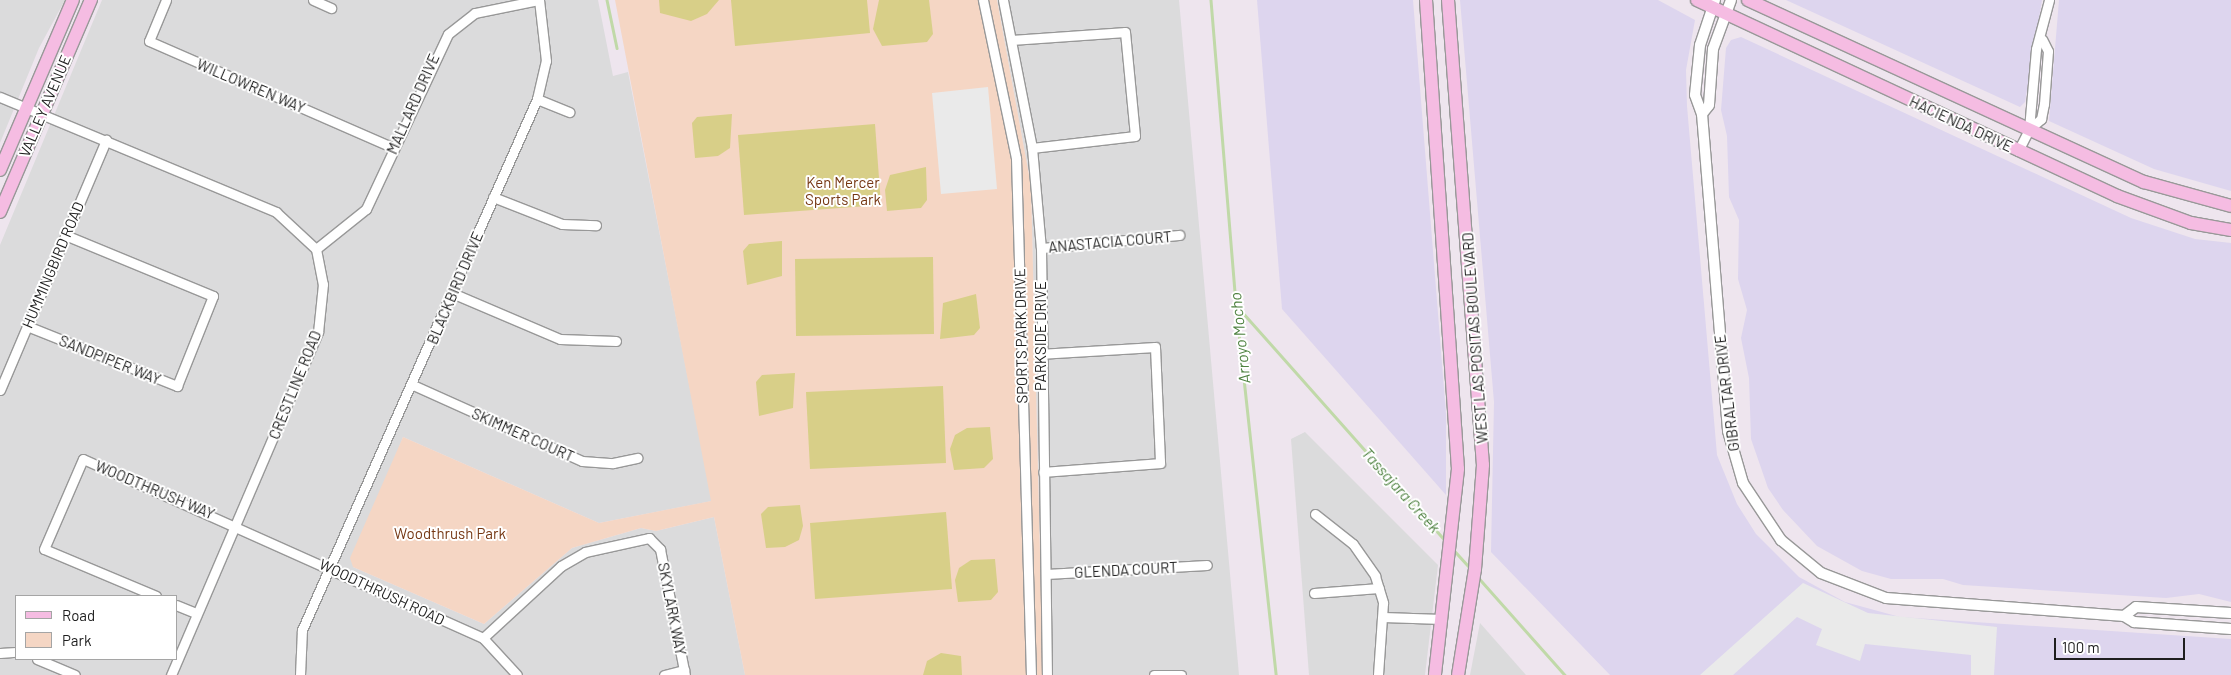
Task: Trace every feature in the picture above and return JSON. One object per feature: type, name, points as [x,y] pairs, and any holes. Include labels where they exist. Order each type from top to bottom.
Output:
[{"type":"main road","name":"VALLEY AVENUE","points":[[0,170],[73,0]]},
{"type":"main road","name":"VALLEY AVENUE","points":[[0,212],[91,0]]},
{"type":"main road","name":"WEST LAS POSITAS BOULEVARD","points":[[1426,0],[1456,426],[1454,537],[1435,675]]},
{"type":"main road","name":"WEST LAS POSITAS BOULEVARD","points":[[1448,0],[1481,410],[1483,490],[1475,569],[1458,675]]},
{"type":"main road","name":"HACIENDA DRIVE","points":[[1697,0],[1714,4],[1725,14],[2158,213],[2231,230]]},
{"type":"main road","name":"HACIENDA DRIVE","points":[[1748,0],[2144,182],[2231,206]]},
{"type":"street","name":"WILLOWREN WAY","points":[[166,0],[148,41],[394,148]]},
{"type":"street","points":[[313,0],[331,8]]},
{"type":"street","name":"MALLARD DRIVE","points":[[316,249],[366,209],[448,34],[483,10],[539,0]]},
{"type":"street","name":"BLACKBIRD DRIVE","points":[[300,675],[302,630],[413,385],[537,99],[546,61],[539,0]]},
{"type":"street","name":"SPORTS PARK DRIVE","points":[[983,0],[1016,158],[1031,675]]},
{"type":"street","name":"PARKSIDE DRIVE","points":[[1003,0],[1032,148],[1041,248],[1039,354],[1046,574],[1047,675]]},
{"type":"street","name":"GIBRALTAR DRIVE","points":[[1702,114],[1709,106],[1713,49],[1731,0]]},
{"type":"street","points":[[2018,150],[2028,129],[2041,118],[2044,104],[2048,51],[2042,39],[2049,0]]},
{"type":"street","name":"GIBRALTAR DRIVE","points":[[1714,4],[1697,66],[1695,95],[1702,114],[1728,431],[1743,483],[1781,540],[1821,573],[1886,598],[2124,616],[2134,622],[2231,629]]},
{"type":"street","points":[[1012,40],[1125,32],[1136,136],[1032,148]]},
{"type":"street","points":[[0,97],[276,212],[316,249]]},
{"type":"street","points":[[537,99],[570,112]]},
{"type":"street","name":"HUMMINGBIRD ROAD","points":[[0,390],[106,140]]},
{"type":"street","points":[[493,197],[562,224],[596,225]]},
{"type":"street","name":"SANDPIPER WAY","points":[[27,326],[177,386],[213,296],[65,235]]},
{"type":"street","name":"ANASTACIA COURT","points":[[1041,248],[1179,235]]},
{"type":"street","name":"CRESTLINE ROAD","points":[[178,658],[318,332],[323,284],[316,249]]},
{"type":"street","points":[[452,293],[560,339],[616,341]]},
{"type":"street","points":[[1039,354],[1155,347],[1160,463],[1043,472]]},
{"type":"street","name":"SKIMMER COURT","points":[[413,385],[582,462],[637,458]]},
{"type":"street","name":"WOODTHRUSH WAY","points":[[154,595],[44,549],[83,459],[236,525]]},
{"type":"street","points":[[1316,514],[1353,544],[1379,588],[1383,617],[1378,675]]},
{"type":"street","name":"WOODTHRUSH ROAD","points":[[236,525],[482,638],[517,675]]},
{"type":"street","name":"SKYLARK WAY","points":[[482,638],[561,566],[584,552],[649,538],[660,550],[684,672]]},
{"type":"street","name":"GLENDA COURT","points":[[1046,574],[1207,565]]},
{"type":"street","points":[[1314,593],[1379,588]]},
{"type":"street","points":[[178,606],[196,613]]},
{"type":"street","name":"GIBRALTAR DRIVE","points":[[2124,616],[2136,607],[2231,614]]},
{"type":"street","points":[[1383,617],[1442,619]]},
{"type":"street","points":[[0,653],[15,652]]},
{"type":"street","points":[[39,660],[68,674]]},
{"type":"street","name":"CRESTLINE ROAD","points":[[171,675],[177,660]]},
{"type":"street","points":[[664,675],[684,672]]},
{"type":"street","points":[[1154,675],[1181,675]]},
{"type":"shaded area","points":[[0,0],[65,0],[39,48],[0,143]]},
{"type":"shaded area","points":[[102,0],[598,0],[613,76],[628,72],[712,501],[599,523],[403,437],[353,567],[484,624],[572,548],[641,528],[656,531],[714,517],[745,675],[0,675],[0,245]]},
{"type":"shaded area","points":[[997,0],[1179,0],[1239,675],[1043,675],[1031,186]]},
{"type":"shaded area","points":[[1257,0],[1413,0],[1446,414],[1446,495],[1282,309]]},
{"type":"shaded area","points":[[1460,0],[1658,0],[1695,20],[1686,70],[1687,106],[1717,455],[1737,504],[1756,534],[1799,577],[1845,602],[1900,617],[2231,639],[2231,675],[1610,675],[1491,552],[1494,402]]},
{"type":"shaded area","points":[[1786,0],[2042,0],[2025,102],[2020,107]]},
{"type":"shaded area","points":[[2059,0],[2231,0],[2231,191],[2154,169],[2049,121]]},
{"type":"shaded area","points":[[1741,37],[2131,218],[2195,239],[2231,243],[2231,602],[2199,594],[2166,598],[1963,585],[1943,579],[1891,579],[1862,571],[1817,546],[1783,510],[1768,488],[1751,439],[1749,378],[1741,338],[1747,310],[1738,279],[1739,220],[1729,197],[1727,136],[1721,110],[1726,48],[1731,40]]},
{"type":"shaded area","points":[[988,87],[997,189],[941,194],[932,93]]},
{"type":"shaded area","points":[[1305,432],[1438,565],[1425,675],[1309,675],[1291,439]]},
{"type":"shaded area","points":[[1803,583],[1868,613],[1997,627],[1994,675],[1971,675],[1971,655],[1865,644],[1860,661],[1816,645],[1822,629],[1797,617],[1733,675],[1700,675]]},
{"type":"shaded area","points":[[1480,623],[1526,675],[1470,675]]},
{"type":"green space","name":"Ken Mercer Sports Park","points":[[615,0],[997,0],[1031,186],[1043,675],[745,675],[714,517],[656,531],[641,528],[572,548],[484,624],[353,567],[350,558],[403,437],[599,523],[711,501]]},
{"type":"green space","points":[[659,0],[719,0],[707,14],[691,21],[660,13]]},
{"type":"green space","points":[[731,0],[867,0],[870,33],[735,46]]},
{"type":"green space","points":[[879,0],[929,0],[933,34],[927,42],[882,46],[873,29]]},
{"type":"green space","points":[[732,114],[730,148],[718,156],[695,158],[692,123],[697,117]]},
{"type":"green space","points":[[875,124],[881,205],[744,215],[738,135]]},
{"type":"green space","points":[[926,167],[927,200],[921,208],[887,211],[885,190],[890,175]]},
{"type":"green space","points":[[782,241],[782,276],[747,285],[743,251],[749,244]]},
{"type":"green space","points":[[933,257],[934,334],[796,336],[795,259]]},
{"type":"green space","points":[[976,294],[980,328],[974,335],[940,339],[943,303]]},
{"type":"green space","points":[[795,373],[793,408],[759,416],[756,382],[762,375]]},
{"type":"green space","points":[[943,386],[946,463],[810,469],[806,392]]},
{"type":"green space","points":[[990,427],[993,459],[984,468],[954,470],[950,449],[955,435],[967,428]]},
{"type":"green space","points":[[800,505],[803,526],[799,540],[785,547],[766,548],[761,514],[768,507]]},
{"type":"green space","points":[[946,512],[952,589],[815,599],[810,523]]},
{"type":"green space","points":[[995,559],[998,592],[991,600],[958,602],[955,580],[959,568],[971,560]]},
{"type":"green space","points":[[941,653],[961,656],[962,675],[923,675],[927,661]]},
{"type":"waterway","points":[[607,0],[617,48]]},
{"type":"waterway","name":"Arroyo Mocho","points":[[1211,0],[1236,305],[1276,675]]},
{"type":"waterway","name":"Tassajara Creek","points":[[1237,306],[1446,541]]},
{"type":"waterway","name":"Tassajara Creek","points":[[1453,549],[1471,569]]},
{"type":"waterway","name":"Tassajara Creek","points":[[1478,577],[1565,675]]},
{"type":"park label","name":"Woodthrush Park","points":[[450,534]]}]
